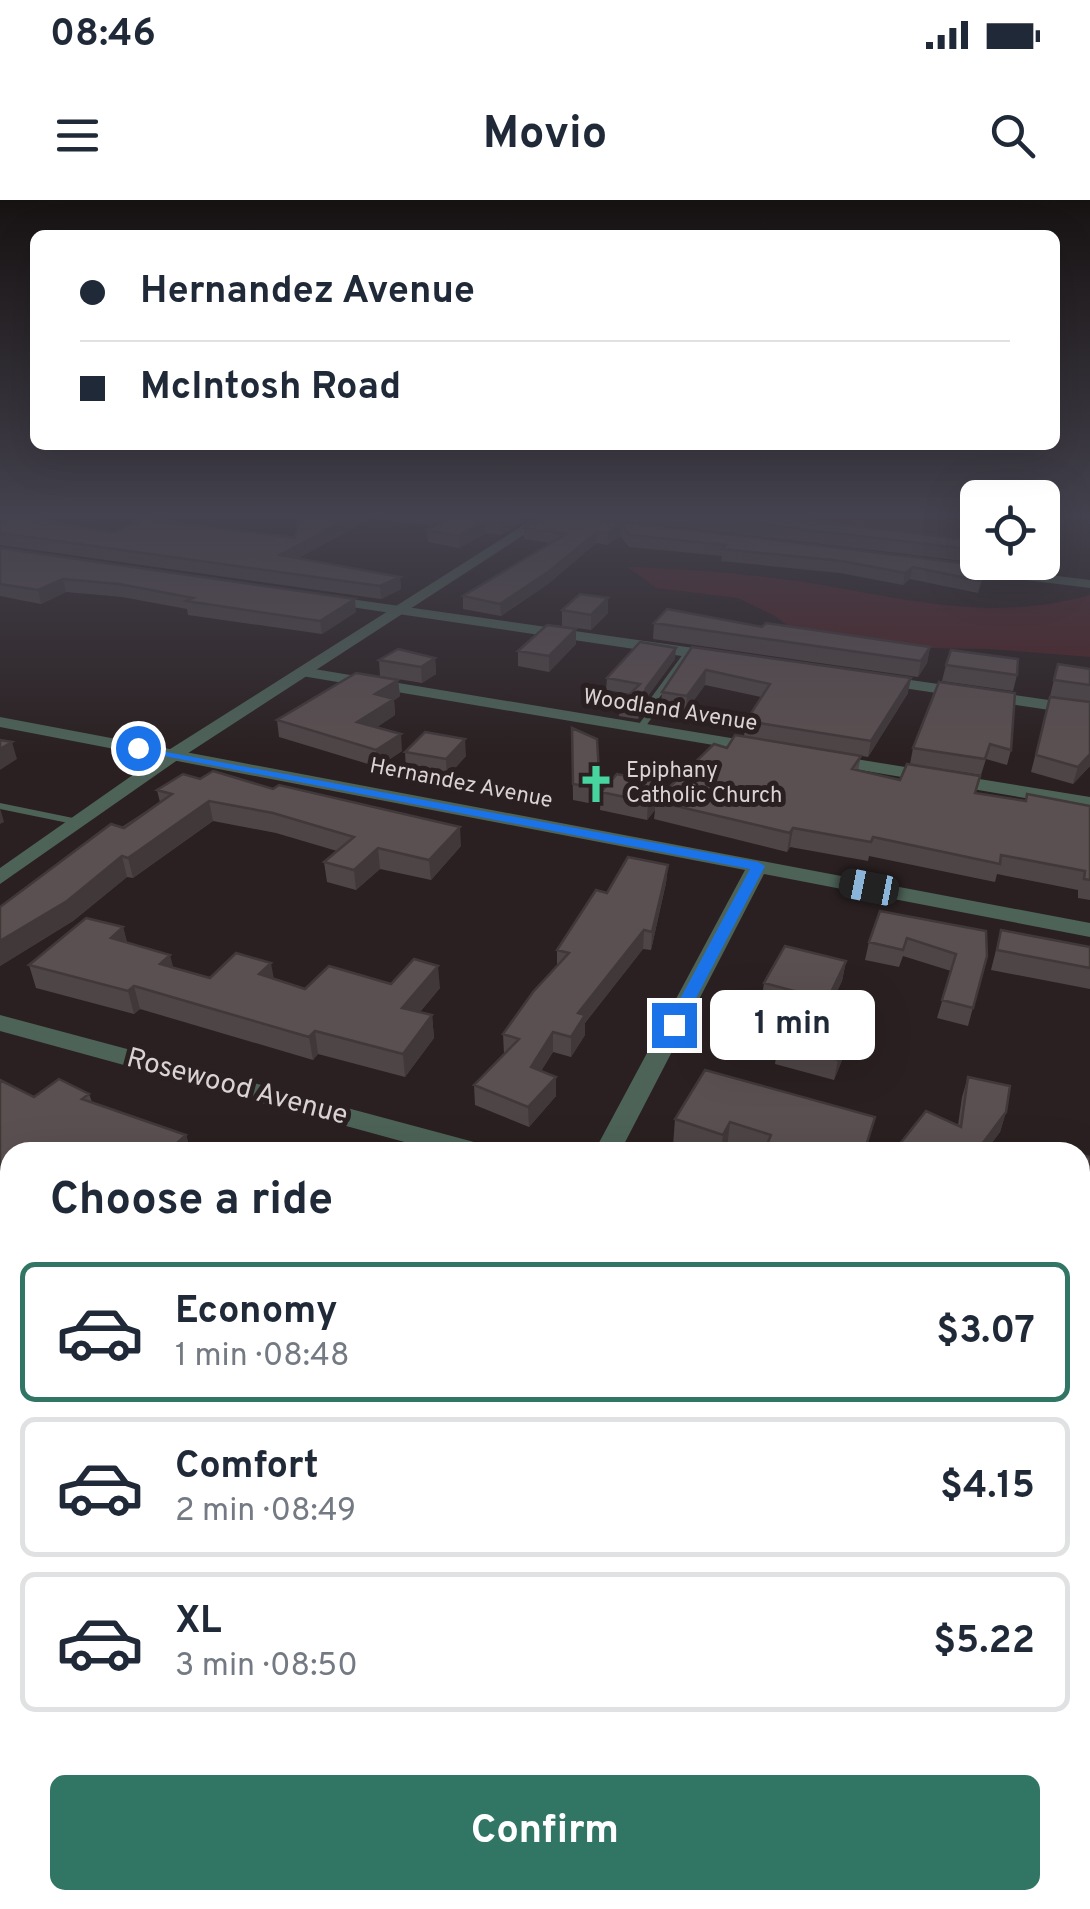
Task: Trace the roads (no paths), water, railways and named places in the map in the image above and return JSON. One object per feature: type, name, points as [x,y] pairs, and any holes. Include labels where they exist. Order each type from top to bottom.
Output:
[{"type":"street","points":[[304,596],[746,661]]},
{"type":"street","points":[[0,878],[173,755],[421,596]]},
{"type":"street","name":"Woodland Avenue","points":[[302,672],[777,751]]},
{"type":"street","points":[[860,678],[1090,711]]},
{"type":"street","name":"Hernandez Avenue","points":[[0,722],[1090,930]]},
{"type":"street","points":[[796,754],[1090,803]]},
{"type":"street","points":[[612,1142],[758,866]]},
{"type":"street","name":"Rosewood Avenue","points":[[0,1023],[437,1142]]},
{"type":"lane","points":[[640,728],[652,712],[652,702],[688,652]]},
{"type":"lane","points":[[0,806],[78,822]]},
{"type":"place","name":"Epiphany Catholic Church","points":[[596,784]]}]
